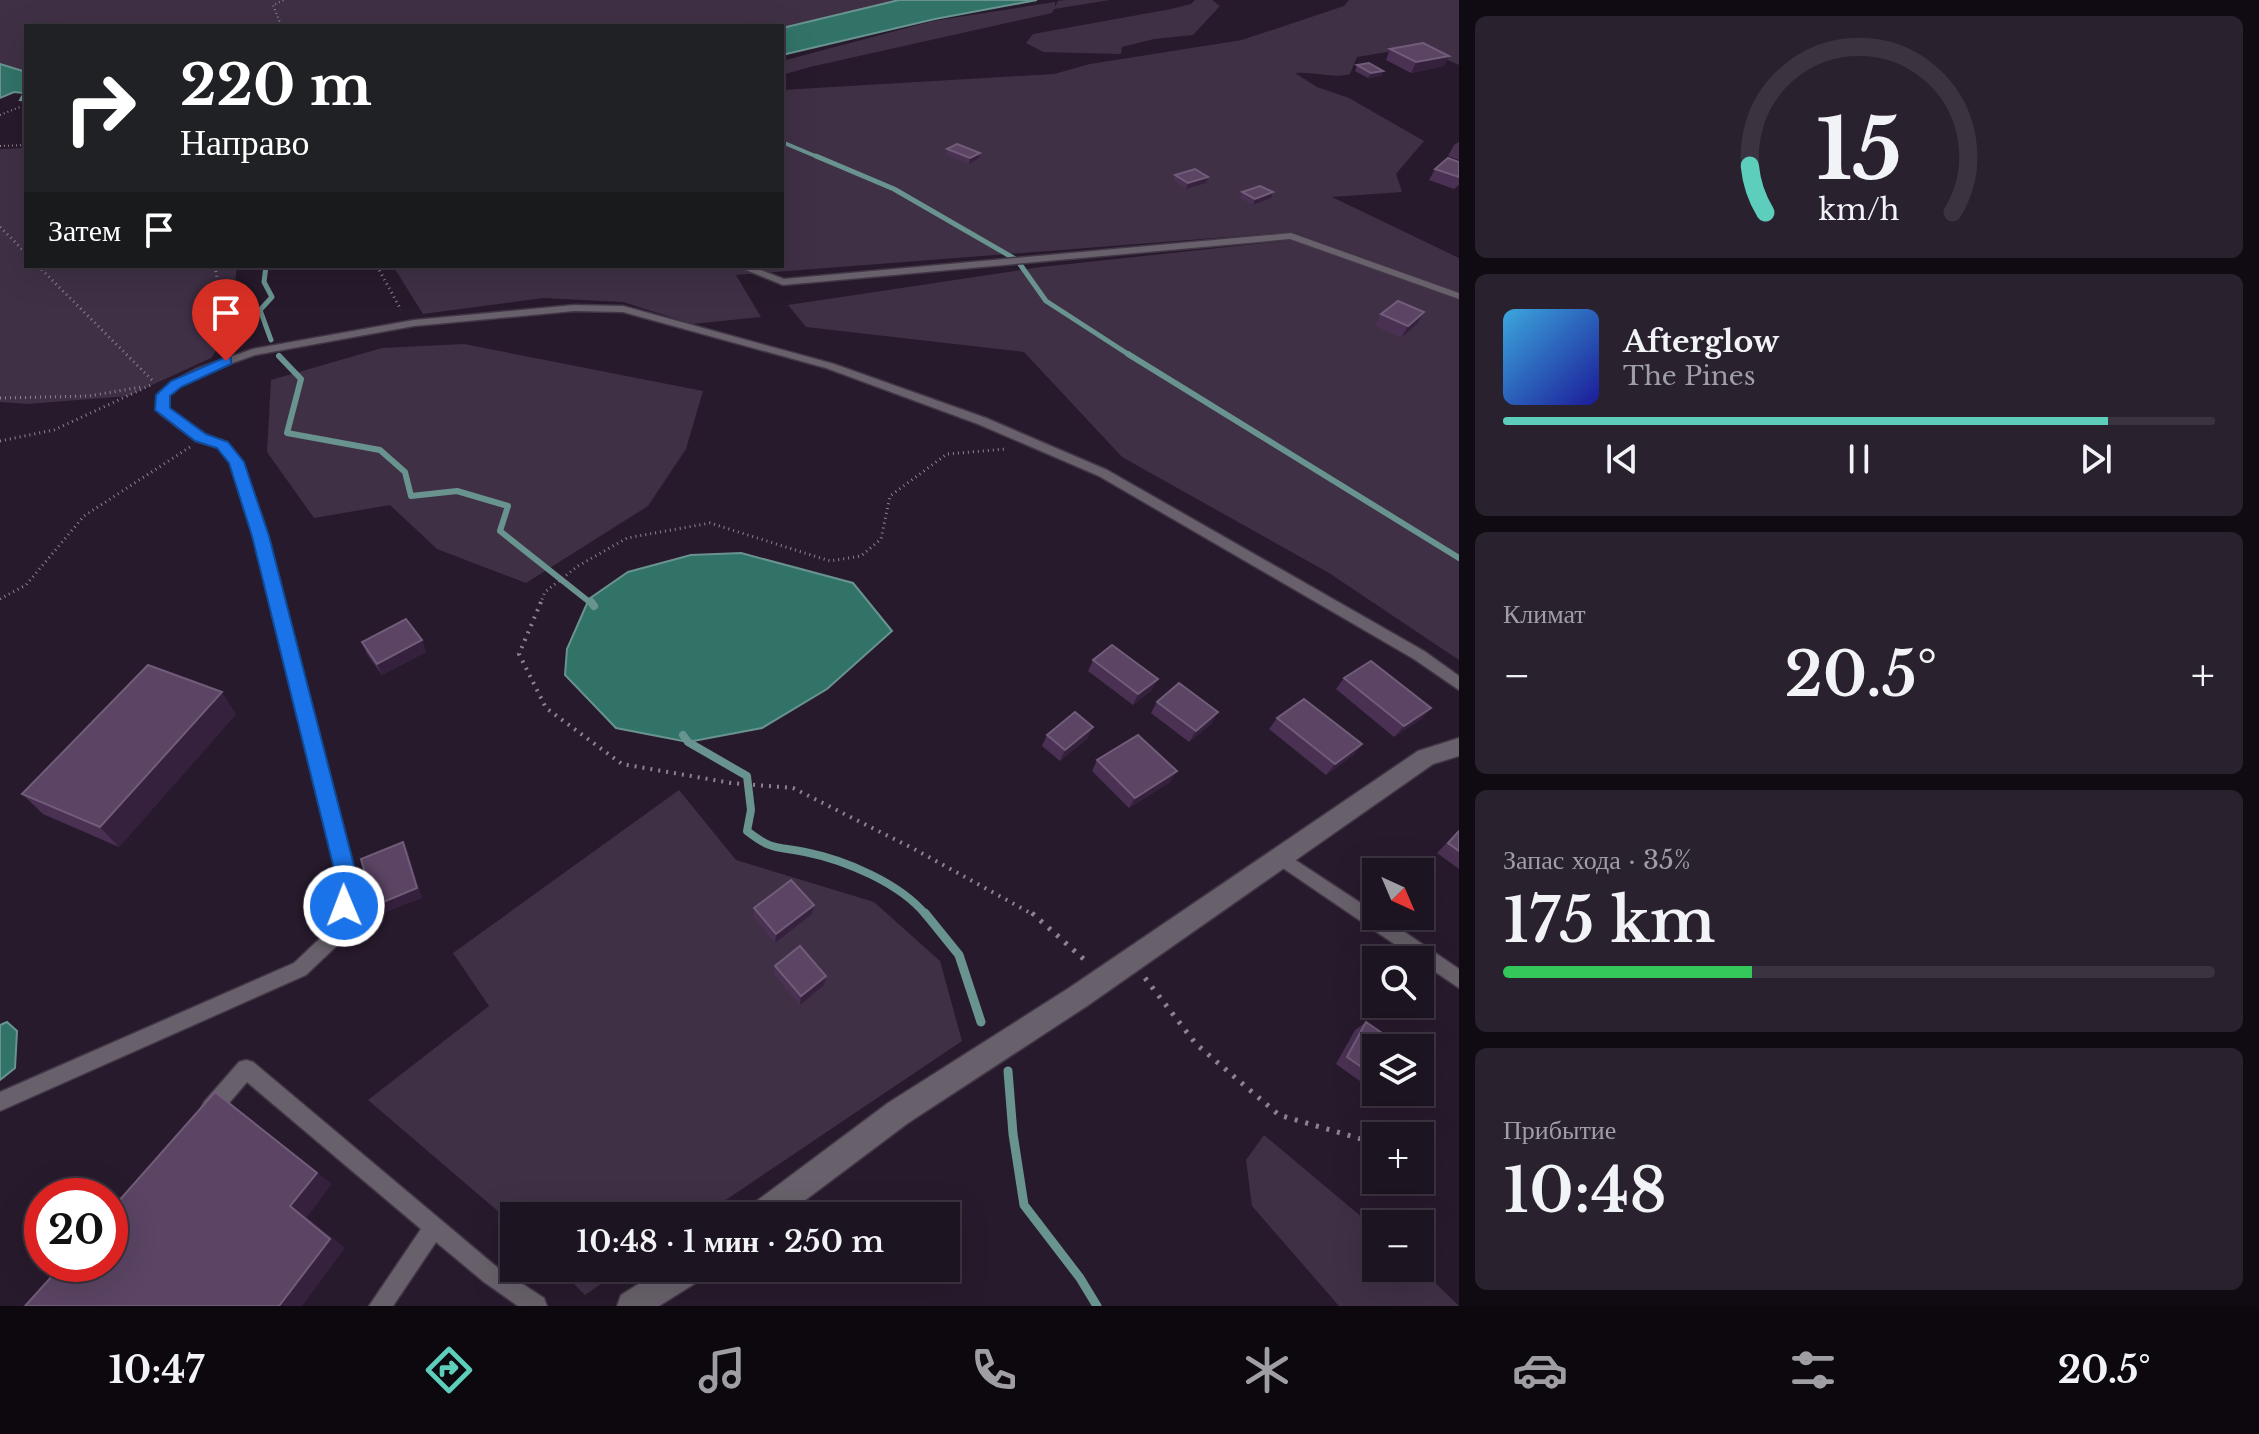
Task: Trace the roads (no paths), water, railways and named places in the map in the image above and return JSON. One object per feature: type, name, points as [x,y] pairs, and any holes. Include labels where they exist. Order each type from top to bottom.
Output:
[{"type":"street","points":[[779,1202],[898,1113],[1131,961],[1426,757],[1459,747]]},
{"type":"street","points":[[632,1306],[669,1282]]},
{"type":"lane","points":[[746,268],[783,282],[1291,236],[1459,296]]},
{"type":"lane","points":[[0,1102],[300,969],[341,930],[348,881],[261,536],[237,462],[223,445],[200,438],[163,410],[163,395],[176,384],[200,371],[253,352],[414,323],[574,308],[623,309],[830,366],[982,421],[1103,473],[1419,655],[1459,684]]},
{"type":"lane","points":[[1280,857],[1459,979]]},
{"type":"lane","points":[[194,1128],[246,1069],[491,1275],[536,1306]]},
{"type":"lane","points":[[380,1306],[435,1227]]},
{"type":"waterway","points":[[784,143],[820,158]]},
{"type":"waterway","points":[[816,156],[894,189],[1017,260],[1046,301],[1131,356]]},
{"type":"waterway","points":[[266,268],[264,282],[272,297],[260,310],[271,340]]},
{"type":"waterway","points":[[1128,354],[1459,558]]},
{"type":"waterway","points":[[279,356],[301,379],[287,433],[380,450],[405,472],[411,496],[457,491],[508,506],[500,531],[592,604]]},
{"type":"waterway","points":[[591,602],[594,606]]},
{"type":"waterway","points":[[683,735],[688,742],[747,776],[751,810],[747,831],[769,845],[821,856],[871,874],[902,893],[926,915]]},
{"type":"waterway","points":[[925,913],[959,955],[981,1022]]},
{"type":"waterway","points":[[1008,1071],[1013,1134],[1024,1205],[1080,1278],[1097,1306]]}]
